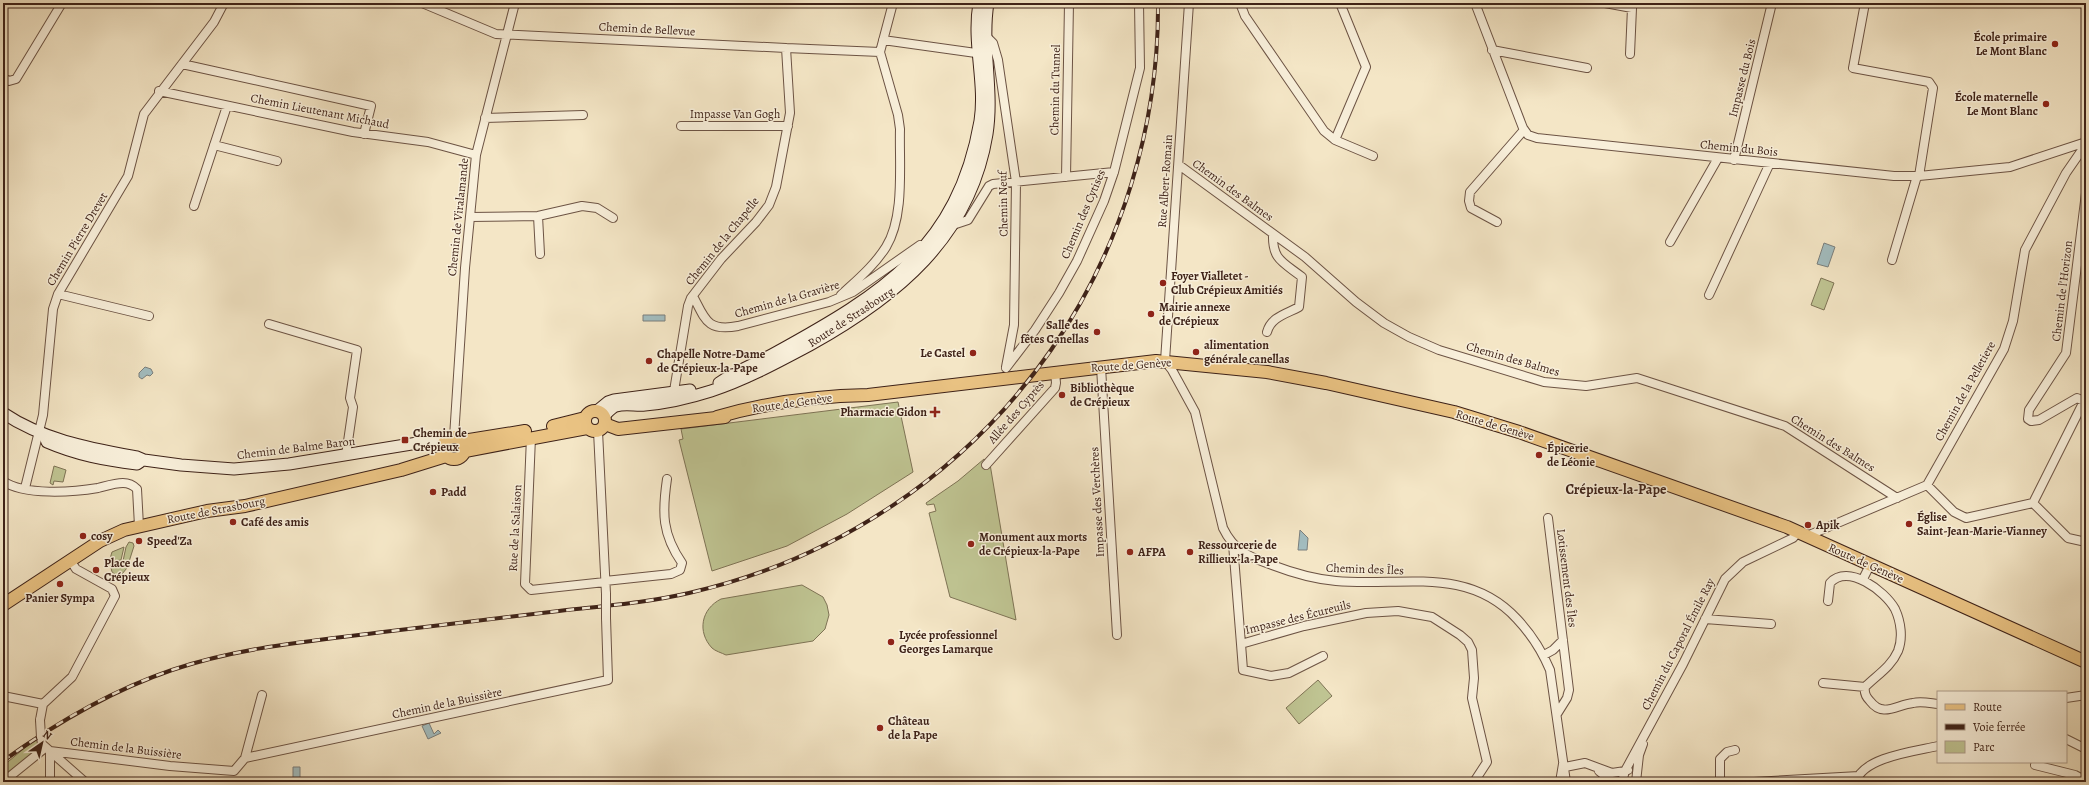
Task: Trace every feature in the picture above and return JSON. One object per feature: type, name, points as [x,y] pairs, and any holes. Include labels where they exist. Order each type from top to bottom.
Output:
[{"type":"main road","name":"Route de Strasbourg","points":[[674,397],[718,384],[734,372],[776,353],[828,323],[874,294],[908,266],[935,234],[951,208],[972,161],[980,118],[981,54],[979,3]]},
{"type":"main road","name":"Route de Strasbourg","points":[[596,421],[608,402],[614,400],[674,397],[730,384],[785,359],[889,295],[914,272],[953,225],[976,177],[987,136],[990,99],[981,54],[985,34],[988,3]]},
{"type":"main road","name":"Route de Genève","points":[[453,445],[563,424],[596,421],[618,429],[718,417],[756,415],[845,402],[868,395],[1006,373],[1055,372],[1165,361],[1267,372],[1326,383],[1454,412],[1519,432],[1803,534],[2086,662]]},
{"type":"main road","name":"Chemin de Balme Baron","points":[[3,413],[28,429],[41,434],[50,435],[81,447],[137,457],[144,460],[234,469],[289,464],[436,440],[453,445]]},
{"type":"main road","name":"Route de Genève","points":[[453,445],[531,437],[596,421]]},
{"type":"main road","name":"Route de Strasbourg","points":[[3,605],[110,535],[139,526],[245,506],[401,470],[453,445]]},
{"type":"street","points":[[3,78],[9,81],[16,79],[62,3]]},
{"type":"street","name":"Chemin Pierre Drevet","points":[[25,488],[41,434],[53,309],[58,294],[128,176],[133,163],[141,122],[160,91],[214,22],[224,3]]},
{"type":"street","name":"Chemin de Bellevue","points":[[422,3],[496,34],[507,36],[786,48]]},
{"type":"street","name":"Chemin de Viralamande","points":[[453,445],[476,155],[515,3]]},
{"type":"street","points":[[840,296],[876,262],[896,225],[900,129],[898,115],[880,52],[893,3]]},
{"type":"street","name":"Chemin du Tunnel","points":[[1066,177],[1069,3]]},
{"type":"street","name":"Chemin des Cytises","points":[[1006,373],[1035,330],[1077,261],[1104,201],[1114,172],[1140,68],[1139,3]]},
{"type":"street","name":"Rue Albert-Romain","points":[[1165,361],[1189,3]]},
{"type":"street","points":[[1240,3],[1246,16],[1324,131],[1334,140],[1373,156]]},
{"type":"street","points":[[1334,140],[1366,67],[1340,3]]},
{"type":"street","points":[[1474,3],[1524,130],[1470,192],[1469,201],[1471,208],[1497,222]]},
{"type":"street","points":[[1605,3],[1632,8],[1630,54]]},
{"type":"street","name":"Impasse du Bois","points":[[1734,160],[1772,3]]},
{"type":"street","points":[[1865,3],[1853,68],[1929,82],[1933,88],[1918,176],[1892,260]]},
{"type":"street","name":"Chemin Neuf","points":[[985,34],[993,43],[998,60],[1016,182],[1014,324],[1006,373]]},
{"type":"street","points":[[883,40],[981,54]]},
{"type":"street","points":[[786,48],[880,52]]},
{"type":"street","name":"Chemin de la Chapelle","points":[[674,397],[688,306],[693,296],[721,259],[756,222],[768,205],[776,187],[790,114],[786,48]]},
{"type":"street","points":[[1492,50],[1587,68]]},
{"type":"street","points":[[182,64],[371,106],[364,134]]},
{"type":"street","name":"Chemin Lieutenant Michaud","points":[[160,91],[364,134],[428,142],[476,155]]},
{"type":"street","points":[[194,206],[227,106]]},
{"type":"street","points":[[486,118],[583,114]]},
{"type":"street","name":"Impasse Van Gogh","points":[[681,126],[788,126]]},
{"type":"street","name":"Chemin du Bois","points":[[1524,130],[1528,135],[1551,140],[1880,175],[1918,176],[2010,167],[2086,143]]},
{"type":"street","name":"Chemin de la Pelletiere","points":[[1927,485],[2004,349],[2013,321],[2025,250],[2066,173],[2086,143]]},
{"type":"street","points":[[214,145],[277,161]]},
{"type":"street","points":[[1670,242],[1718,158]]},
{"type":"street","points":[[1709,295],[1770,163]]},
{"type":"street","name":"Chemin des Balmes","points":[[1178,165],[1305,258],[1356,302],[1384,323],[1409,338],[1433,348],[1544,382],[1586,386],[1627,378],[1645,380],[1785,426],[1897,498]]},
{"type":"street","points":[[953,225],[968,220],[989,186],[1114,172]]},
{"type":"street","name":"Chemin de l'Horizon","points":[[2033,503],[2084,401],[2077,398],[2039,420],[2031,421],[2028,419],[2029,410],[2066,353],[2086,193]]},
{"type":"street","points":[[470,217],[538,216],[582,206],[597,208],[613,218]]},
{"type":"street","points":[[538,216],[540,254]]},
{"type":"street","name":"Chemin de la Gravière","points":[[693,296],[707,322],[718,328],[726,328],[829,302],[840,296],[854,292],[935,234]]},
{"type":"street","points":[[1267,332],[1269,324],[1273,320],[1299,307],[1302,277],[1276,255],[1272,248],[1273,234]]},
{"type":"street","points":[[58,294],[149,316]]},
{"type":"street","points":[[269,324],[357,350],[350,398],[353,408],[346,455]]},
{"type":"street","name":"Chemin des Îles","points":[[1165,361],[1172,370],[1194,412],[1223,528],[1238,550],[1255,559],[1293,574],[1337,582],[1445,582],[1463,585],[1486,594],[1506,607],[1529,632],[1544,654],[1550,670],[1565,764],[1566,782]]},
{"type":"street","name":"Impasse des Verchères","points":[[1101,367],[1117,635]]},
{"type":"street","name":"Allée des Cyprès","points":[[986,465],[1055,388],[1055,372]]},
{"type":"street","name":"Chemin de la Buissière","points":[[48,750],[170,766],[234,771],[245,758],[608,680],[606,594],[596,421]]},
{"type":"street","name":"Rue de la Salaison","points":[[531,437],[524,584],[531,590],[605,582]]},
{"type":"street","points":[[605,582],[671,574],[680,570],[682,563],[674,551],[665,529],[663,513],[667,479]]},
{"type":"street","points":[[3,481],[14,487],[74,491],[115,484],[130,484],[137,489],[139,526]]},
{"type":"street","points":[[1803,534],[1927,485],[1954,512],[1966,518],[2033,503],[2068,538],[2086,542]]},
{"type":"street","name":"Lotissement des Îles","points":[[1548,518],[1569,690],[1567,698],[1557,714]]},
{"type":"street","name":"Chemin du Caporal Émile Ray","points":[[1622,782],[1624,771],[1629,765],[1636,748],[1646,734],[1705,619],[1719,588],[1734,569],[1803,534]]},
{"type":"street","name":"Impasse des Écureuils","points":[[1233,544],[1243,670],[1271,676],[1289,673],[1323,656]]},
{"type":"street","points":[[70,560],[76,569],[112,589],[115,596],[72,677],[43,704],[40,720],[42,744],[86,782]]},
{"type":"street","points":[[1863,579],[1870,565]]},
{"type":"street","points":[[1824,683],[1865,687],[1883,672],[1894,659],[1901,635],[1895,609],[1879,592],[1863,579],[1846,576],[1834,579],[1830,583],[1828,601]]},
{"type":"street","name":"Impasse des Écureuils","points":[[1241,644],[1304,626],[1366,613],[1398,611],[1432,617],[1460,635],[1468,642],[1472,650],[1474,678],[1472,698],[1487,762],[1474,782]]},
{"type":"street","points":[[1705,619],[1771,624]]},
{"type":"street","name":"Lotissement des Îles","points":[[1544,654],[1553,650],[1563,640]]},
{"type":"street","points":[[1865,687],[1868,699],[1874,707],[1882,710],[1890,710],[1921,702],[1937,704]]},
{"type":"street","points":[[245,758],[262,695]]},
{"type":"street","points":[[2067,698],[2086,695]]},
{"type":"street","points":[[3,696],[43,704]]},
{"type":"street","name":"Chemin du Caporal Émile Ray","points":[[1636,778],[1639,755],[1646,734]]},
{"type":"street","points":[[2067,740],[2086,750]]},
{"type":"street","points":[[1754,782],[1857,779],[1867,769],[1884,759],[1937,746]]},
{"type":"street","points":[[3,782],[48,750]]},
{"type":"street","points":[[48,750],[50,782]]},
{"type":"street","points":[[1720,782],[1720,759],[1727,752],[1735,750]]},
{"type":"street","points":[[1560,782],[1560,773],[1565,764],[1585,763],[1612,773],[1628,770],[1636,778]]},
{"type":"street","points":[[2035,765],[2075,775],[2086,781]]},
{"type":"street","points":[[1596,767],[1613,782]]},
{"type":"green space","points":[[1821,278],[1834,283],[1824,310],[1811,305]]},
{"type":"green space","points":[[898,402],[913,472],[847,514],[787,546],[712,571],[679,440],[683,439],[681,429]]},
{"type":"green space","points":[[984,459],[990,464],[1016,620],[950,597],[929,513],[936,511],[934,504],[927,505],[926,503],[958,481]]},
{"type":"green space","points":[[54,466],[66,470],[63,482],[54,481],[53,485],[50,483]]},
{"type":"green space","points":[[129,542],[133,543],[134,546],[127,568],[122,574],[116,575],[112,572],[110,564],[123,561],[126,547]]},
{"type":"green space","points":[[124,547],[121,560],[109,562],[112,552]]},
{"type":"green space","points":[[802,585],[823,597],[827,605],[829,615],[825,629],[813,641],[726,655],[713,649],[707,642],[704,635],[703,621],[705,615],[714,603],[721,599]]},
{"type":"green space","points":[[1318,680],[1332,696],[1299,724],[1286,708]]},
{"type":"green space","points":[[45,731],[48,736],[37,751],[8,773],[3,774],[3,766]]},
{"type":"water","points":[[1824,243],[1835,247],[1828,267],[1817,264]]},
{"type":"water","points":[[643,315],[665,315],[665,321],[643,321]]},
{"type":"water","points":[[145,367],[151,369],[153,373],[142,379],[139,377],[139,373]]},
{"type":"water","points":[[1300,530],[1308,538],[1307,550],[1298,550]]},
{"type":"water","points":[[429,723],[434,734],[438,730],[441,733],[428,739],[422,726]]},
{"type":"water","points":[[293,767],[300,767],[300,782],[293,782]]},
{"type":"railway","points":[[3,761],[63,721],[105,698],[149,678],[198,662],[250,650],[303,642],[624,604],[689,593],[743,578],[795,559],[845,534],[892,506],[937,473],[979,436],[1017,395],[1051,350],[1076,311],[1116,228],[1131,185],[1143,140],[1152,95],[1157,49],[1158,3]]},
{"type":"place","name":"École primaire Le Mont Blanc","points":[[2055,44]]},
{"type":"place","name":"École maternelle Le Mont Blanc","points":[[2046,104]]},
{"type":"place","name":"Foyer Vialletet - Club Crépieux Amitiés","points":[[1163,283]]},
{"type":"place","name":"Mairie annexe de Crépieux","points":[[1151,314]]},
{"type":"place","name":"Salle des fêtes Canellas","points":[[1097,332]]},
{"type":"place","name":"alimentation générale canellas","points":[[1196,352]]},
{"type":"place","name":"Le Castel","points":[[973,353]]},
{"type":"place","name":"Chapelle Notre-Dame de Crépieux-la-Pape","points":[[649,361]]},
{"type":"place","name":"Bibliothèque de Crépieux","points":[[1062,395]]},
{"type":"place","name":"Pharmacie Gidon","points":[[935,412]]},
{"type":"place","name":"Chemin de Crépieux","points":[[405,440]]},
{"type":"place","name":"Épicerie de Léonie","points":[[1539,455]]},
{"type":"place","name":"Padd","points":[[433,492]]},
{"type":"place","name":"Café des amis","points":[[233,522]]},
{"type":"place","name":"Église Saint-Jean-Marie-Vianney","points":[[1909,524]]},
{"type":"place","name":"Apik","points":[[1808,525]]},
{"type":"place","name":"cosy","points":[[83,536]]},
{"type":"place","name":"Speed'Za","points":[[139,541]]},
{"type":"place","name":"Monument aux morts de Crépieux-la-Pape","points":[[971,544]]},
{"type":"place","name":"AFPA","points":[[1130,552]]},
{"type":"place","name":"Ressourcerie de Rillieux-la-Pape","points":[[1190,552]]},
{"type":"place","name":"Place de Crépieux","points":[[96,570]]},
{"type":"place","name":"Panier Sympa","points":[[60,584]]},
{"type":"place","name":"Lycée professionnel Georges Lamarque","points":[[891,642]]},
{"type":"place","name":"Château de la Pape","points":[[880,728]]},
{"type":"district","name":"Crépieux-la-Pape","points":[[1616,489]]}]
